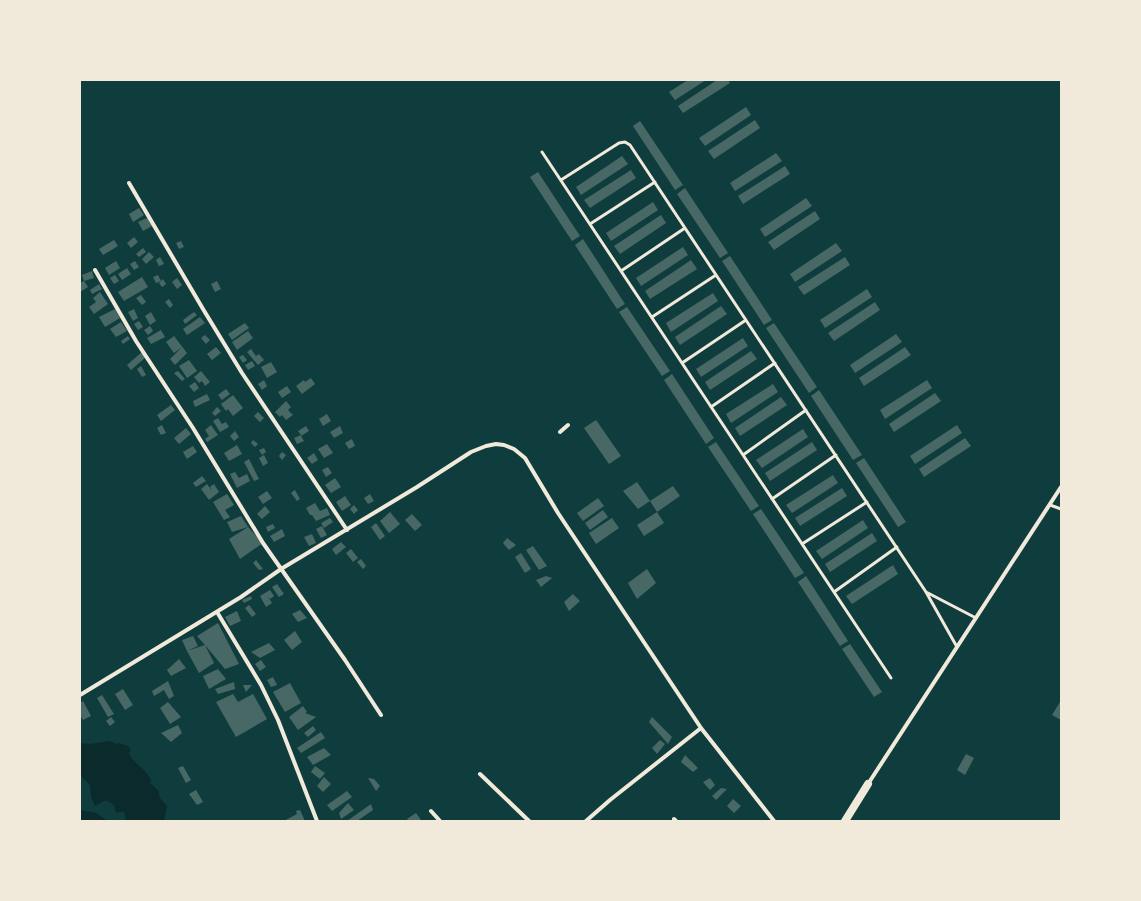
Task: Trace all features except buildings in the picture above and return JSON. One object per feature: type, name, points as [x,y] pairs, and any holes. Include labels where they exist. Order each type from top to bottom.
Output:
[{"type":"main road","points":[[845,821],[868,784]]},
{"type":"street","points":[[129,183],[242,373],[346,530]]},
{"type":"street","points":[[95,270],[136,341],[193,428],[263,543],[345,660],[381,716]]},
{"type":"street","points":[[560,432],[568,425]]},
{"type":"street","points":[[80,695],[217,612],[281,569],[471,452],[486,446],[496,444],[504,445],[514,449],[529,463],[558,513],[701,728],[774,821]]},
{"type":"street","points":[[868,784],[1061,487]]},
{"type":"street","points":[[217,612],[261,685],[278,720],[317,821]]},
{"type":"street","points":[[586,821],[610,800],[701,728]]},
{"type":"street","points":[[480,774],[529,821]]},
{"type":"street","points":[[431,811],[440,821]]},
{"type":"lane","points":[[561,180],[619,143],[625,142],[630,145],[897,547],[926,592],[958,647]]},
{"type":"lane","points":[[542,152],[891,678]]},
{"type":"lane","points":[[590,224],[655,182]]},
{"type":"lane","points":[[621,271],[685,228]]},
{"type":"lane","points":[[652,317],[716,275]]},
{"type":"lane","points":[[682,363],[746,320]]},
{"type":"lane","points":[[711,407],[775,363]]},
{"type":"lane","points":[[743,454],[806,410]]},
{"type":"lane","points":[[772,498],[836,455]]},
{"type":"lane","points":[[802,544],[867,502]]},
{"type":"lane","points":[[1050,504],[1061,509]]},
{"type":"lane","points":[[834,592],[897,547]]},
{"type":"lane","points":[[926,592],[976,618]]},
{"type":"water","points":[[110,741],[116,744],[119,743],[128,746],[131,750],[129,753],[133,760],[146,772],[151,780],[150,783],[158,790],[160,798],[167,806],[164,821],[126,821],[124,811],[116,813],[114,805],[106,800],[95,806],[91,797],[90,785],[80,775],[80,743],[91,744]]},
{"type":"water","points":[[80,810],[96,813],[108,821],[80,821]]}]
